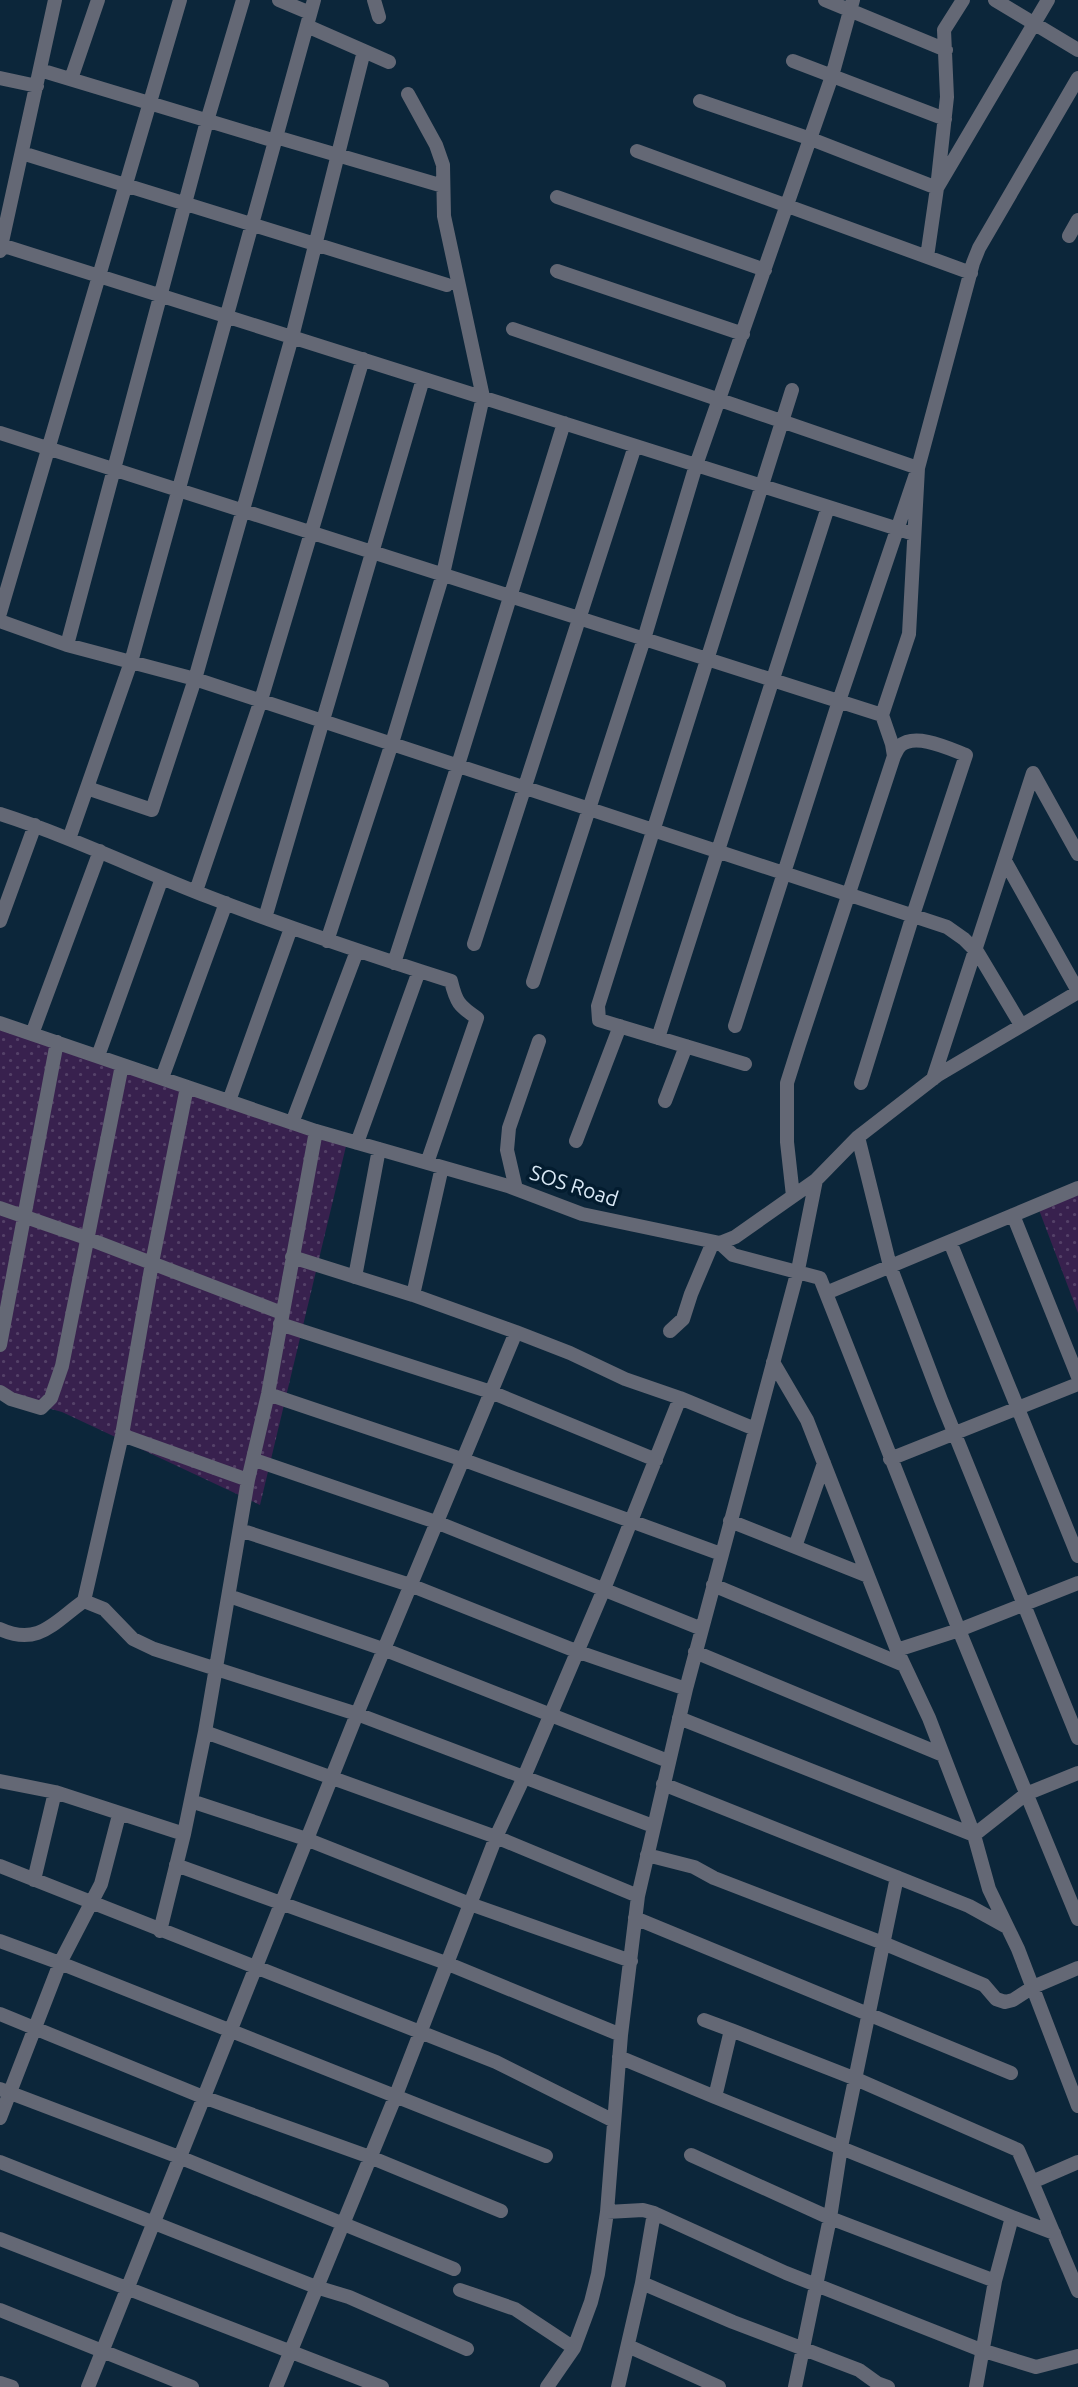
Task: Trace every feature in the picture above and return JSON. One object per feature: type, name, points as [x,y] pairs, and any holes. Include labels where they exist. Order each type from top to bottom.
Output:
[{"type":"street","points":[[55,0],[1,248],[162,295],[914,534]]},
{"type":"street","points":[[71,79],[98,0]]},
{"type":"street","points":[[0,613],[180,0]]},
{"type":"street","points":[[67,645],[207,121],[243,0]]},
{"type":"street","points":[[279,0],[310,13],[364,51],[389,62]]},
{"type":"street","points":[[374,0],[379,17]]},
{"type":"street","points":[[825,0],[852,4],[946,50]]},
{"type":"street","points":[[927,257],[945,119],[944,30],[963,0]]},
{"type":"street","points":[[995,0],[1078,50]]},
{"type":"street","points":[[937,188],[1048,0]]},
{"type":"street","points":[[533,982],[644,639],[696,465],[811,139],[852,4]]},
{"type":"street","points":[[69,839],[131,662],[310,13]]},
{"type":"street","points":[[87,788],[152,810],[195,678],[292,337],[364,51]]},
{"type":"street","points":[[793,61],[945,119]]},
{"type":"street","points":[[40,70],[207,121],[443,186]]},
{"type":"street","points":[[0,78],[37,86]]},
{"type":"street","points":[[735,1027],[839,701],[918,468],[979,248],[1078,78]]},
{"type":"street","points":[[327,941],[392,743],[443,574],[483,397],[450,252],[444,216],[443,164],[436,145],[408,94]]},
{"type":"street","points":[[700,101],[811,139],[937,188]]},
{"type":"street","points":[[637,151],[971,273]]},
{"type":"street","points":[[22,153],[447,285]]},
{"type":"street","points":[[557,197],[765,271]]},
{"type":"street","points":[[1069,236],[1078,220]]},
{"type":"street","points":[[557,271],[743,334]]},
{"type":"street","points":[[513,329],[918,468]]},
{"type":"street","points":[[196,891],[261,700],[363,359]]},
{"type":"street","points":[[265,918],[424,379]]},
{"type":"street","points":[[745,1064],[599,1020],[598,1006],[792,390]]},
{"type":"street","points":[[394,962],[564,423]]},
{"type":"street","points":[[0,433],[882,715]]},
{"type":"street","points":[[474,944],[635,446]]},
{"type":"street","points":[[894,756],[882,715],[909,634],[918,468]]},
{"type":"street","points":[[658,1038],[828,507]]},
{"type":"street","points":[[0,621],[67,645],[195,678],[947,927],[975,950],[1021,1025]]},
{"type":"street","points":[[793,1196],[787,1142],[787,1083],[894,756],[900,746],[915,741],[932,742],[966,755],[861,1083]]},
{"type":"street","points":[[933,1079],[1034,773],[1078,854]]},
{"type":"street","points":[[0,814],[35,825],[226,904],[327,941],[451,981],[456,999],[462,1008],[477,1018],[427,1163]]},
{"type":"street","points":[[0,921],[35,825]]},
{"type":"street","points":[[32,1034],[100,851]]},
{"type":"street","points":[[670,1331],[683,1320],[691,1294],[716,1242],[735,1237],[816,1180],[858,1137],[933,1079],[1078,991],[1005,861]]},
{"type":"street","points":[[98,1056],[162,878]]},
{"type":"street","points":[[162,1078],[226,904]]},
{"type":"street","points":[[229,1101],[291,928]]},
{"type":"street","points":[[292,1123],[357,951]]},
{"type":"street","points":[[357,1143],[419,971]]},
{"type":"street","name":"SOS Road","points":[[0,1023],[316,1131],[516,1189],[582,1214],[716,1242],[733,1255],[798,1270]]},
{"type":"street","points":[[576,1141],[620,1026]]},
{"type":"street","points":[[516,1189],[507,1150],[509,1128],[539,1041]]},
{"type":"street","points":[[0,1345],[57,1042]]},
{"type":"street","points":[[665,1101],[686,1046]]},
{"type":"street","points":[[0,1392],[10,1399],[41,1408],[51,1398],[62,1366],[122,1065]]},
{"type":"street","points":[[0,1629],[8,1633],[35,1636],[52,1627],[84,1601],[122,1435],[187,1087]]},
{"type":"street","points":[[160,1931],[205,1732],[248,1480],[255,1460],[268,1394],[316,1131]]},
{"type":"street","points":[[858,1137],[890,1266],[1078,1738]]},
{"type":"street","points":[[355,1277],[379,1149]]},
{"type":"street","points":[[413,1295],[442,1167]]},
{"type":"street","points":[[547,2387],[574,2348],[594,2293],[607,2212],[621,2035],[638,1896],[678,1718],[798,1270],[816,1180]]},
{"type":"street","points":[[826,1293],[1078,1188]]},
{"type":"street","points":[[0,1208],[152,1263],[281,1318],[491,1392],[656,1460]]},
{"type":"street","points":[[1013,1215],[1078,1377]]},
{"type":"street","points":[[950,1241],[1078,1556]]},
{"type":"street","points":[[292,1257],[413,1295],[516,1332],[625,1379],[755,1429]]},
{"type":"street","points":[[798,1270],[820,1278],[890,1459],[1078,1919]]},
{"type":"street","points":[[88,2387],[331,1776],[516,1332]]},
{"type":"street","points":[[773,1362],[807,1420],[897,1650],[943,1755],[974,1835],[989,1889],[1033,1987],[1078,2106]]},
{"type":"street","points":[[890,1459],[1078,1384]]},
{"type":"street","points":[[268,1394],[464,1460],[721,1554]]},
{"type":"street","points":[[276,2387],[396,2095],[496,1837],[604,1589],[680,1398]]},
{"type":"street","points":[[122,1435],[248,1480]]},
{"type":"street","points":[[255,1460],[436,1522],[702,1629]]},
{"type":"street","points":[[795,1547],[824,1463]]},
{"type":"street","points":[[730,1521],[868,1576]]},
{"type":"street","points":[[240,1530],[410,1585],[576,1651],[686,1689]]},
{"type":"street","points":[[897,1650],[959,1630],[1078,1583]]},
{"type":"street","points":[[713,1585],[904,1665]]},
{"type":"street","points":[[229,1596],[383,1649],[668,1761]]},
{"type":"street","points":[[84,1601],[104,1609],[133,1639],[154,1650],[357,1714],[653,1826]]},
{"type":"street","points":[[695,1652],[943,1755]]},
{"type":"street","points":[[678,1718],[974,1835]]},
{"type":"street","points":[[205,1732],[496,1837],[638,1896]]},
{"type":"street","points":[[974,1835],[1026,1794],[1078,1773]]},
{"type":"street","points":[[0,1781],[55,1792],[184,1834]]},
{"type":"street","points":[[663,1784],[969,1906],[1007,1927]]},
{"type":"street","points":[[34,1880],[55,1792]]},
{"type":"street","points":[[191,1801],[306,1839],[470,1904],[631,1961]]},
{"type":"street","points":[[0,2118],[5,2091],[60,1963],[101,1884],[119,1815]]},
{"type":"street","points":[[647,1854],[694,1867],[714,1878],[883,1943],[984,1985],[996,1999],[1013,2000],[1033,1987],[1078,1968]]},
{"type":"street","points":[[176,1865],[446,1963],[621,2035]]},
{"type":"street","points":[[0,1866],[496,2062],[614,2121]]},
{"type":"street","points":[[795,2387],[897,1877]]},
{"type":"street","points":[[635,1918],[1011,2073]]},
{"type":"street","points":[[0,1941],[546,2156]]},
{"type":"street","points":[[0,2014],[204,2097],[370,2157],[501,2211]]},
{"type":"street","points":[[704,2020],[856,2079],[1018,2150],[1078,2291]]},
{"type":"street","points":[[716,2097],[731,2030]]},
{"type":"street","points":[[620,2057],[1054,2232]]},
{"type":"street","points":[[5,2091],[179,2157],[454,2269]]},
{"type":"street","points":[[691,2155],[830,2218],[995,2281]]},
{"type":"street","points":[[0,2162],[316,2287],[349,2297],[467,2349]]},
{"type":"street","points":[[1032,2182],[1078,2162]]},
{"type":"street","points":[[607,2212],[643,2210],[654,2213],[816,2285],[981,2350],[1036,2367],[1078,2356]]},
{"type":"street","points":[[618,2387],[642,2283],[654,2213]]},
{"type":"street","points":[[976,2387],[995,2281],[1012,2217]]},
{"type":"street","points":[[0,2239],[382,2387]]},
{"type":"street","points":[[642,2283],[859,2370],[877,2383],[888,2387]]},
{"type":"street","points":[[460,2290],[515,2309],[574,2348]]},
{"type":"street","points":[[0,2310],[192,2387]]},
{"type":"street","points":[[628,2346],[719,2387]]},
{"type":"street","points":[[0,2382],[12,2387]]},
{"type":"shaded area","points":[[0,1018],[347,1142],[260,1505],[62,1412],[0,1395]]},
{"type":"shaded area","points":[[1078,1187],[1078,1313],[1036,1202]]}]
